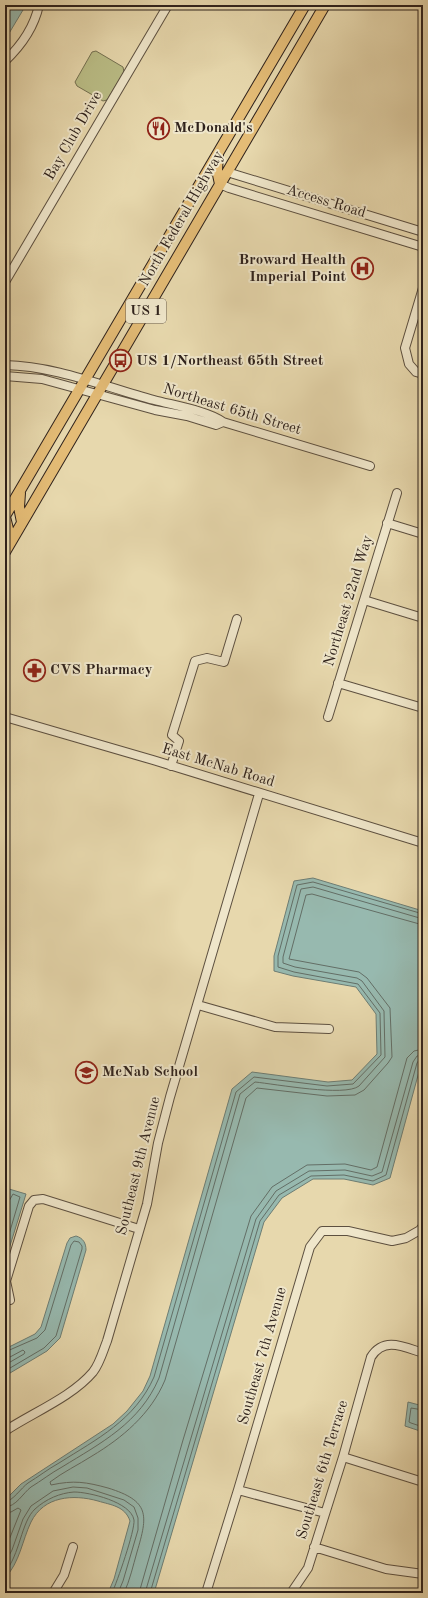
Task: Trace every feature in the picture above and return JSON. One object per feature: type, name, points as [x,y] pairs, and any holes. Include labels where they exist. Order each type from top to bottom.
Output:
[{"type":"main road","name":"North Federal Highway","points":[[5,517],[305,5]]},
{"type":"main road","name":"North Federal Highway","points":[[6,550],[97,394],[104,385],[325,5]]},
{"type":"main road","points":[[291,29],[297,37],[296,55]]},
{"type":"main road","points":[[218,152],[217,170],[220,184]]},
{"type":"main road","points":[[208,170],[215,179],[214,195]]},
{"type":"main road","points":[[21,489],[18,507],[22,522]]},
{"type":"main road","points":[[5,517],[8,529],[6,550]]},
{"type":"street","points":[[5,61],[25,40],[36,20],[39,5]]},
{"type":"street","name":"Bay Club Drive","points":[[5,282],[168,5]]},
{"type":"street","name":"Access Road","points":[[227,172],[423,232]]},
{"type":"street","name":"Access Road","points":[[220,184],[423,247]]},
{"type":"street","points":[[423,288],[405,348],[406,357],[409,364],[416,372],[423,374]]},
{"type":"street","name":"Northeast 65th Street","points":[[5,364],[41,368],[187,408],[218,418],[223,422],[370,466]]},
{"type":"street","points":[[5,376],[42,379],[154,410],[187,416],[216,424],[223,422]]},
{"type":"street","name":"Northeast 22nd Way","points":[[328,717],[397,493]]},
{"type":"street","points":[[387,523],[423,534]]},
{"type":"street","points":[[364,600],[423,618]]},
{"type":"street","points":[[171,766],[179,741],[172,735],[195,661],[207,658],[224,662],[237,619]]},
{"type":"street","points":[[338,683],[423,708]]},
{"type":"street","name":"East McNab Road","points":[[5,717],[423,843]]},
{"type":"street","name":"Southeast 9th Avenue","points":[[5,1431],[80,1385],[93,1371],[101,1358],[147,1204],[158,1143],[259,794]]},
{"type":"street","points":[[198,1005],[275,1027],[328,1029]]},
{"type":"street","points":[[10,1300],[6,1281],[29,1206],[34,1200],[43,1199],[139,1229]]},
{"type":"street","name":"Southeast 7th Avenue","points":[[206,1593],[310,1247],[322,1231],[348,1231],[392,1241],[406,1238],[420,1230],[423,1226]]},
{"type":"street","name":"Southeast 6th Terrace","points":[[291,1593],[308,1568],[343,1457],[371,1357],[375,1351],[383,1345],[398,1345],[423,1353]]},
{"type":"street","points":[[343,1457],[423,1482]]},
{"type":"street","points":[[238,1490],[325,1513]]},
{"type":"street","points":[[53,1593],[64,1575],[73,1546]]},
{"type":"street","points":[[314,1547],[386,1569],[423,1574]]},
{"type":"green space","points":[[96,51],[123,67],[124,72],[107,100],[103,101],[77,86],[75,82],[92,52]]},
{"type":"water","points":[[5,5],[26,5],[5,40]]},
{"type":"water","points":[[313,878],[423,911],[423,1057],[390,1178],[373,1185],[344,1179],[313,1179],[282,1198],[264,1222],[154,1593],[108,1593],[114,1579],[130,1521],[125,1512],[113,1505],[79,1498],[60,1499],[51,1502],[37,1513],[31,1522],[14,1565],[5,1578],[5,1500],[21,1484],[113,1424],[127,1411],[143,1391],[150,1376],[232,1089],[252,1072],[328,1082],[352,1080],[377,1054],[376,1014],[356,987],[293,976],[274,971],[274,956],[294,881]]},
{"type":"water","points":[[9,1189],[26,1194],[5,1262],[5,1204]]},
{"type":"water","points":[[76,1236],[84,1241],[86,1250],[60,1338],[47,1351],[5,1376],[5,1349],[35,1334],[41,1327],[67,1243],[70,1238]]},
{"type":"water","points":[[408,1402],[423,1406],[423,1432],[405,1426]]},
{"type":"place","name":"McDonald's","points":[[159,128]]},
{"type":"place","name":"Broward Health Imperial Point","points":[[362,269]]},
{"type":"place","name":"US 1/Northeast 65th Street","points":[[121,361]]},
{"type":"place","name":"CVS Pharmacy","points":[[35,670]]},
{"type":"place","name":"McNab School","points":[[87,1072]]}]
